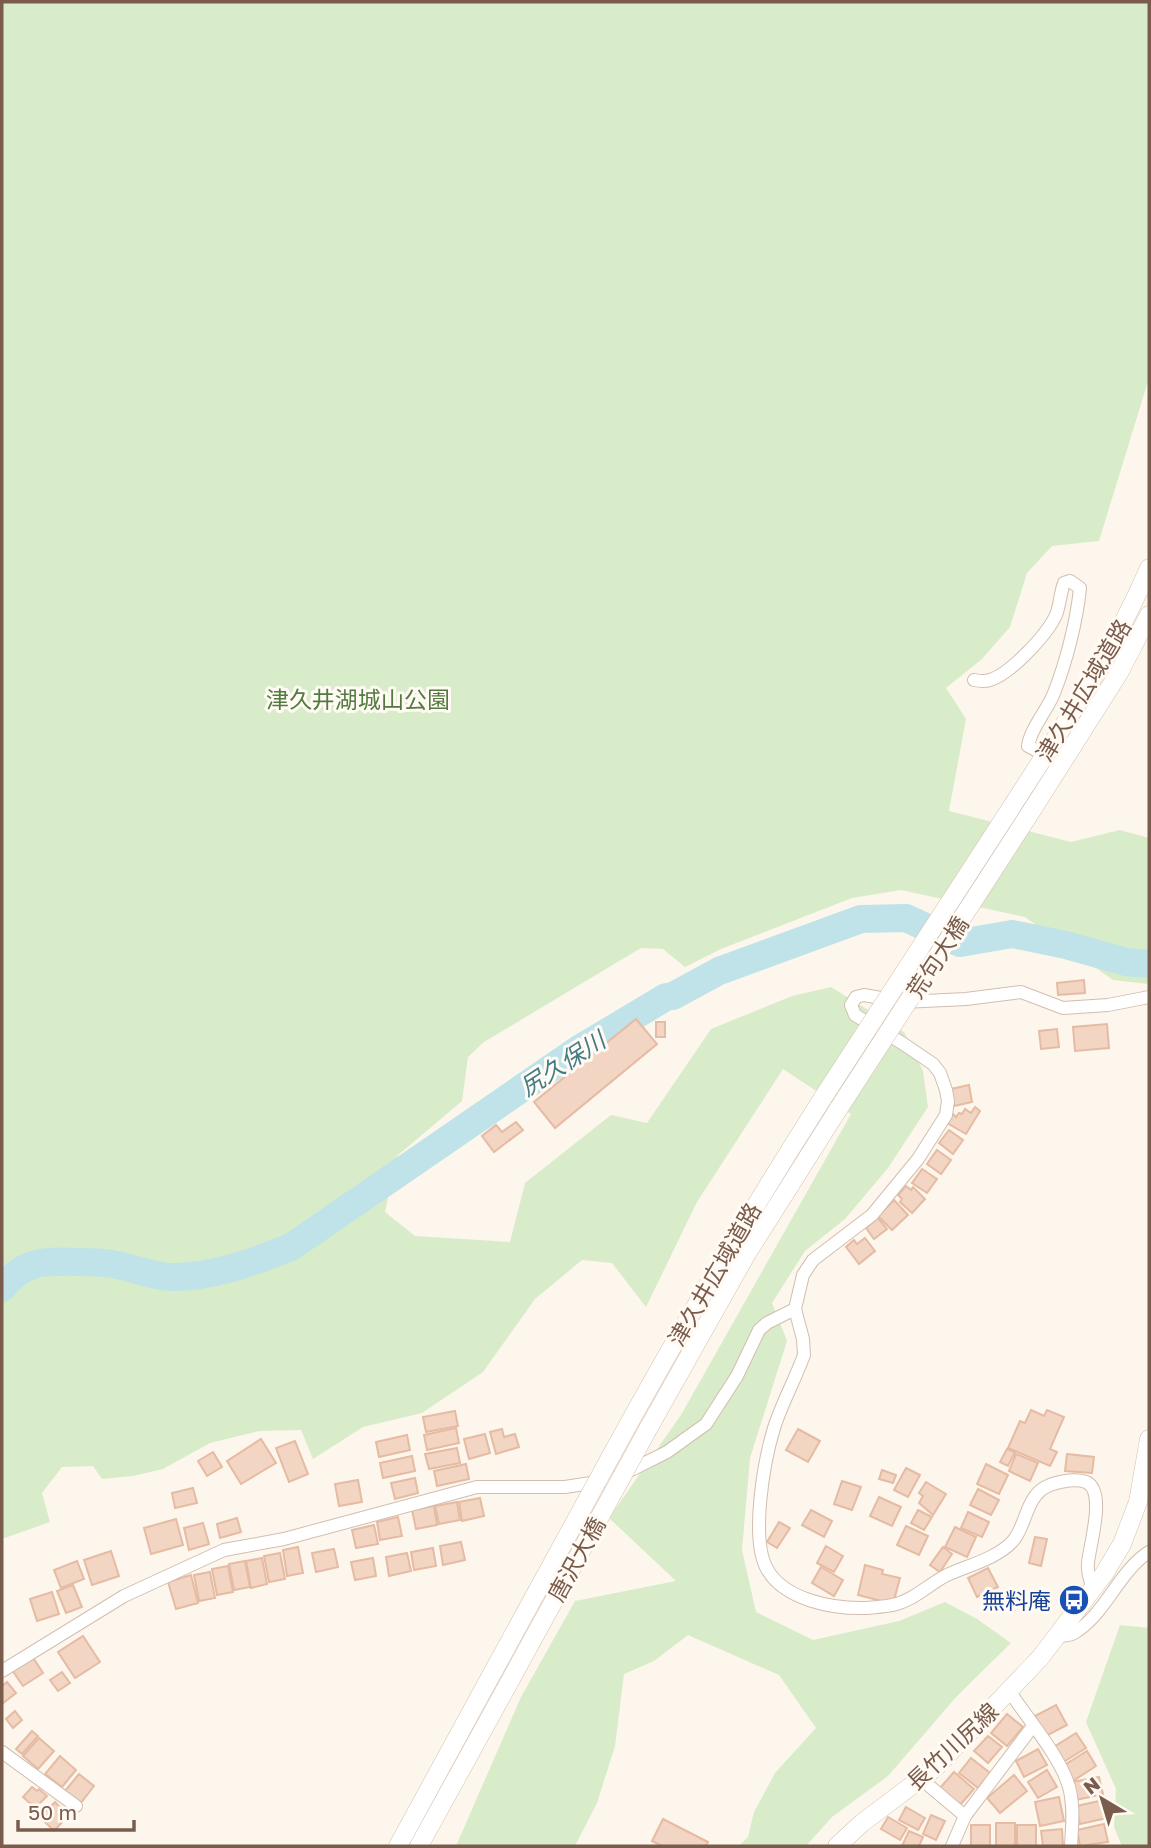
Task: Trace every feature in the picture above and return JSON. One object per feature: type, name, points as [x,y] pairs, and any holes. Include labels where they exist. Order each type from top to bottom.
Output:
[{"type":"main road","name":"津久井広域道路","points":[[1011,808],[1099,669],[1149,568]]},
{"type":"main road","name":"津久井広域道路","points":[[1034,807],[1119,673],[1149,615]]},
{"type":"main road","name":"荒句大橋","points":[[839,1108],[1034,807]]},
{"type":"main road","name":"荒句大橋","points":[[824,1096],[1011,808]]},
{"type":"main road","name":"津久井広域道路","points":[[611,1456],[688,1317],[824,1096]]},
{"type":"main road","name":"津久井広域道路","points":[[648,1429],[746,1255],[839,1108]]},
{"type":"main road","name":"唐沢大橋","points":[[419,1846],[648,1429]]},
{"type":"main road","points":[[1093,1589],[1114,1558],[1133,1520],[1149,1438]]},
{"type":"main road","name":"唐沢大橋","points":[[398,1846],[611,1456]]},
{"type":"main road","name":"長竹川尻線","points":[[837,1846],[862,1823],[921,1780],[1010,1692],[1058,1636],[1093,1589]]},
{"type":"street","points":[[974,680],[988,681],[998,677],[1031,648],[1057,614],[1064,583],[1076,583],[1080,588],[1071,643],[1055,691],[1030,736],[1028,746],[1045,755]]},
{"type":"street","points":[[1093,1589],[1088,1564],[1095,1528],[1095,1498],[1093,1488],[1086,1482],[1055,1483],[1039,1491],[1013,1541],[999,1552],[945,1576],[918,1594],[893,1605],[864,1608],[827,1604],[793,1594],[777,1583],[763,1561],[760,1544],[761,1490],[765,1460],[775,1424],[804,1355],[796,1309],[800,1284],[813,1260],[872,1215],[918,1159],[946,1115],[948,1101],[940,1073],[923,1056],[855,1015],[851,1005],[856,997],[863,995],[903,1002],[1021,992],[1063,1008],[1108,1005],[1149,997]]},
{"type":"street","points":[[2,1671],[124,1597],[224,1550],[284,1539],[477,1487],[565,1488],[610,1480],[667,1452],[706,1424],[737,1376],[759,1330],[796,1309]]},
{"type":"street","points":[[1058,1636],[1072,1635],[1091,1618],[1138,1559],[1149,1552]]},
{"type":"street","points":[[1010,1692],[1055,1760],[1070,1788],[1073,1811],[1071,1846]]},
{"type":"street","points":[[953,1846],[965,1816],[1033,1726]]},
{"type":"street","points":[[2,1752],[76,1806]]},
{"type":"street","points":[[921,1780],[965,1816]]},
{"type":"green space","name":"津久井湖城山公園","points":[[2,2],[1149,2],[1149,378],[1099,541],[1052,546],[1027,573],[1010,627],[982,659],[946,688],[966,719],[949,811],[1071,842],[1120,830],[1149,838],[1149,984],[1113,980],[1025,917],[901,890],[852,898],[721,949],[685,967],[663,949],[641,948],[484,1042],[468,1057],[462,1101],[397,1156],[385,1212],[415,1236],[510,1242],[525,1183],[611,1115],[647,1123],[711,1029],[792,996],[831,987],[904,1032],[923,1071],[928,1107],[888,1168],[845,1219],[805,1251],[772,1303],[787,1341],[750,1458],[742,1550],[756,1612],[813,1640],[899,1621],[945,1602],[977,1619],[1011,1643],[957,1696],[888,1776],[832,1817],[806,1846],[739,1846],[748,1837],[754,1812],[775,1773],[816,1728],[779,1675],[688,1635],[654,1661],[624,1674],[615,1746],[597,1803],[575,1846],[456,1846],[521,1697],[575,1601],[676,1581],[609,1518],[681,1415],[851,1114],[783,1069],[697,1202],[646,1307],[612,1263],[582,1260],[535,1299],[483,1372],[422,1413],[363,1427],[313,1459],[301,1430],[259,1431],[210,1443],[163,1469],[133,1476],[102,1479],[93,1466],[62,1467],[42,1493],[50,1522],[2,1539]]},
{"type":"green space","points":[[1120,1625],[1149,1628],[1149,1846],[1122,1846],[1114,1827],[1116,1789],[1086,1722]]},
{"type":"building","points":[[1084,980],[1085,993],[1058,995],[1057,983]]},
{"type":"building","points":[[636,1019],[657,1044],[555,1128],[534,1102]]},
{"type":"building","points":[[656,1022],[665,1022],[665,1037],[656,1037]]},
{"type":"building","points":[[1107,1024],[1109,1048],[1075,1051],[1073,1027]]},
{"type":"building","points":[[1057,1029],[1059,1047],[1041,1049],[1039,1031]]},
{"type":"building","points":[[969,1085],[972,1102],[954,1106],[951,1089]]},
{"type":"building","points":[[975,1107],[980,1111],[966,1134],[947,1123],[953,1114],[956,1117],[965,1109],[971,1113]]},
{"type":"building","points":[[516,1122],[523,1130],[494,1152],[482,1136],[496,1125],[502,1132]]},
{"type":"building","points":[[949,1130],[963,1140],[953,1154],[939,1143]]},
{"type":"building","points":[[937,1150],[951,1160],[941,1174],[927,1164]]},
{"type":"building","points":[[922,1169],[937,1179],[927,1193],[912,1183]]},
{"type":"building","points":[[906,1186],[911,1190],[913,1187],[925,1199],[912,1213],[900,1202],[902,1199],[898,1195]]},
{"type":"building","points":[[894,1200],[908,1215],[892,1230],[878,1216]]},
{"type":"building","points":[[878,1218],[887,1229],[874,1239],[866,1228]]},
{"type":"building","points":[[865,1238],[875,1251],[859,1264],[846,1247],[854,1240],[857,1244]]},
{"type":"building","points":[[1031,1410],[1044,1416],[1047,1410],[1064,1417],[1050,1449],[1057,1452],[1050,1466],[1008,1448],[1020,1421],[1025,1423]]},
{"type":"building","points":[[455,1411],[458,1426],[426,1432],[423,1417]]},
{"type":"building","points":[[456,1428],[459,1443],[427,1450],[424,1435]]},
{"type":"building","points":[[502,1429],[504,1437],[515,1434],[519,1447],[496,1454],[490,1432]]},
{"type":"building","points":[[798,1429],[820,1441],[808,1462],[786,1450]]},
{"type":"building","points":[[485,1434],[490,1453],[469,1459],[464,1439]]},
{"type":"building","points":[[407,1435],[410,1450],[379,1457],[376,1442]]},
{"type":"building","points":[[261,1439],[276,1463],[241,1484],[227,1461]]},
{"type":"building","points":[[295,1441],[308,1474],[289,1482],[276,1448]]},
{"type":"building","points":[[457,1448],[460,1463],[429,1469],[425,1454]]},
{"type":"building","points":[[1007,1449],[1015,1452],[1008,1466],[1000,1462]]},
{"type":"building","points":[[213,1452],[222,1467],[207,1476],[198,1461]]},
{"type":"building","points":[[1016,1454],[1038,1463],[1030,1481],[1009,1471]]},
{"type":"building","points":[[1067,1454],[1094,1457],[1092,1473],[1065,1471]]},
{"type":"building","points":[[412,1456],[415,1471],[383,1478],[380,1463]]},
{"type":"building","points":[[466,1464],[469,1479],[437,1486],[434,1471]]},
{"type":"building","points":[[986,1464],[1008,1475],[999,1494],[977,1484]]},
{"type":"building","points":[[906,1468],[920,1475],[908,1497],[894,1490]]},
{"type":"building","points":[[882,1470],[896,1475],[893,1483],[879,1479]]},
{"type":"building","points":[[415,1478],[418,1493],[395,1499],[391,1483]]},
{"type":"building","points":[[358,1480],[362,1502],[339,1506],[335,1484]]},
{"type":"building","points":[[842,1481],[861,1487],[852,1510],[834,1504]]},
{"type":"building","points":[[926,1482],[946,1494],[933,1515],[919,1503],[923,1496],[919,1493]]},
{"type":"building","points":[[193,1488],[197,1503],[175,1508],[172,1493]]},
{"type":"building","points":[[978,1489],[999,1500],[991,1515],[970,1505]]},
{"type":"building","points":[[879,1497],[901,1507],[892,1526],[870,1516]]},
{"type":"building","points":[[480,1498],[484,1516],[462,1521],[459,1502]]},
{"type":"building","points":[[457,1502],[460,1520],[439,1524],[435,1506]]},
{"type":"building","points":[[434,1506],[437,1525],[416,1529],[412,1510]]},
{"type":"building","points":[[811,1510],[832,1521],[824,1537],[802,1525]]},
{"type":"building","points":[[918,1510],[932,1517],[924,1530],[911,1523]]},
{"type":"building","points":[[968,1512],[989,1522],[982,1537],[961,1528]]},
{"type":"building","points":[[398,1517],[402,1536],[380,1540],[377,1522]]},
{"type":"building","points":[[237,1518],[241,1532],[220,1538],[217,1524]]},
{"type":"building","points":[[176,1519],[183,1545],[151,1554],[144,1528]]},
{"type":"building","points":[[779,1522],[790,1528],[777,1548],[767,1542]]},
{"type":"building","points":[[203,1523],[209,1544],[189,1550],[184,1528]]},
{"type":"building","points":[[374,1525],[378,1544],[356,1548],[352,1530]]},
{"type":"building","points":[[906,1526],[928,1536],[919,1555],[897,1545]]},
{"type":"building","points":[[955,1527],[976,1537],[967,1557],[945,1547]]},
{"type":"building","points":[[1035,1537],[1047,1539],[1041,1566],[1029,1563]]},
{"type":"building","points":[[461,1542],[465,1560],[443,1565],[440,1546]]},
{"type":"building","points":[[826,1546],[843,1556],[834,1572],[817,1563]]},
{"type":"building","points":[[298,1547],[303,1573],[287,1576],[283,1550]]},
{"type":"building","points":[[943,1547],[952,1554],[940,1572],[930,1565]]},
{"type":"building","points":[[433,1548],[436,1566],[414,1570],[411,1552]]},
{"type":"building","points":[[334,1549],[338,1567],[316,1572],[312,1553]]},
{"type":"building","points":[[111,1551],[119,1576],[92,1585],[84,1560]]},
{"type":"building","points":[[280,1553],[285,1579],[269,1582],[264,1556]]},
{"type":"building","points":[[407,1553],[411,1571],[389,1576],[386,1557]]},
{"type":"building","points":[[262,1558],[267,1584],[251,1588],[246,1561]]},
{"type":"building","points":[[373,1558],[376,1576],[355,1580],[351,1562]]},
{"type":"building","points":[[77,1561],[84,1579],[61,1588],[54,1570]]},
{"type":"building","points":[[245,1561],[250,1587],[234,1590],[229,1564]]},
{"type":"building","points":[[865,1565],[883,1570],[882,1574],[900,1578],[893,1604],[858,1595]]},
{"type":"building","points":[[228,1566],[233,1592],[217,1595],[212,1569]]},
{"type":"building","points":[[821,1567],[843,1580],[834,1596],[812,1583]]},
{"type":"building","points":[[988,1568],[998,1587],[977,1597],[968,1578]]},
{"type":"building","points":[[210,1572],[215,1598],[199,1601],[194,1575]]},
{"type":"building","points":[[191,1575],[198,1603],[176,1609],[168,1582]]},
{"type":"building","points":[[73,1585],[82,1607],[66,1613],[57,1591]]},
{"type":"building","points":[[52,1592],[59,1614],[37,1621],[30,1599]]},
{"type":"building","points":[[83,1636],[100,1662],[75,1678],[58,1652]]},
{"type":"building","points":[[32,1656],[43,1673],[23,1686],[12,1670]]},
{"type":"building","points":[[62,1672],[70,1683],[58,1691],[50,1680]]},
{"type":"building","points":[[7,1682],[16,1693],[2,1704],[2,1686]]},
{"type":"building","points":[[1056,1705],[1067,1725],[1046,1736],[1035,1716]]},
{"type":"building","points":[[15,1711],[22,1720],[13,1728],[6,1719]]},
{"type":"building","points":[[1007,1714],[1023,1727],[1007,1746],[991,1733]]},
{"type":"building","points":[[32,1731],[38,1736],[22,1754],[16,1749]]},
{"type":"building","points":[[1076,1733],[1086,1748],[1062,1763],[1052,1748]]},
{"type":"building","points":[[988,1736],[1002,1747],[988,1763],[974,1751]]},
{"type":"building","points":[[39,1738],[54,1751],[38,1769],[23,1756]]},
{"type":"building","points":[[1038,1749],[1047,1765],[1024,1777],[1016,1761]]},
{"type":"building","points":[[1087,1751],[1096,1766],[1073,1781],[1063,1766]]},
{"type":"building","points":[[60,1756],[76,1770],[62,1787],[45,1774]]},
{"type":"building","points":[[971,1758],[990,1773],[978,1788],[959,1773]]},
{"type":"building","points":[[1047,1770],[1057,1787],[1038,1798],[1028,1782]]},
{"type":"building","points":[[954,1772],[974,1789],[960,1805],[940,1788]]},
{"type":"building","points":[[79,1774],[94,1786],[80,1804],[65,1791]]},
{"type":"building","points":[[1014,1775],[1027,1791],[1000,1813],[987,1798]]},
{"type":"building","points":[[1099,1777],[1103,1794],[1076,1800],[1072,1782]]},
{"type":"building","points":[[32,1787],[47,1796],[35,1808],[23,1797]]},
{"type":"building","points":[[1059,1797],[1064,1821],[1040,1826],[1035,1802]]},
{"type":"building","points":[[1104,1800],[1107,1818],[1080,1824],[1076,1806]]},
{"type":"building","points":[[55,1802],[68,1816],[54,1831],[40,1817]]},
{"type":"building","points":[[906,1807],[925,1818],[918,1830],[899,1820]]},
{"type":"building","points":[[931,1815],[945,1821],[936,1840],[923,1834]]},
{"type":"building","points":[[888,1817],[907,1828],[900,1840],[881,1829]]},
{"type":"building","points":[[663,1819],[708,1842],[706,1846],[662,1846],[652,1841]]},
{"type":"building","points":[[996,1823],[1015,1823],[1015,1846],[996,1846]]},
{"type":"building","points":[[1104,1824],[1108,1842],[1080,1846],[1077,1830]]},
{"type":"building","points":[[971,1825],[990,1825],[990,1846],[971,1846]]},
{"type":"building","points":[[1017,1825],[1036,1825],[1036,1846],[1017,1846]]},
{"type":"building","points":[[1062,1829],[1063,1846],[1043,1846],[1041,1831]]},
{"type":"building","points":[[909,1831],[923,1837],[919,1846],[902,1846]]},
{"type":"waterway","name":"尻久保川","points":[[2,1288],[19,1272],[46,1262],[104,1263],[163,1276],[185,1277],[232,1268],[291,1247],[579,1049],[666,997],[673,996],[719,971],[861,919],[906,918],[960,943],[1012,934],[1066,945],[1126,962],[1149,964]]},
{"type":"place","name":"無料庵","points":[[1074,1600]]}]
